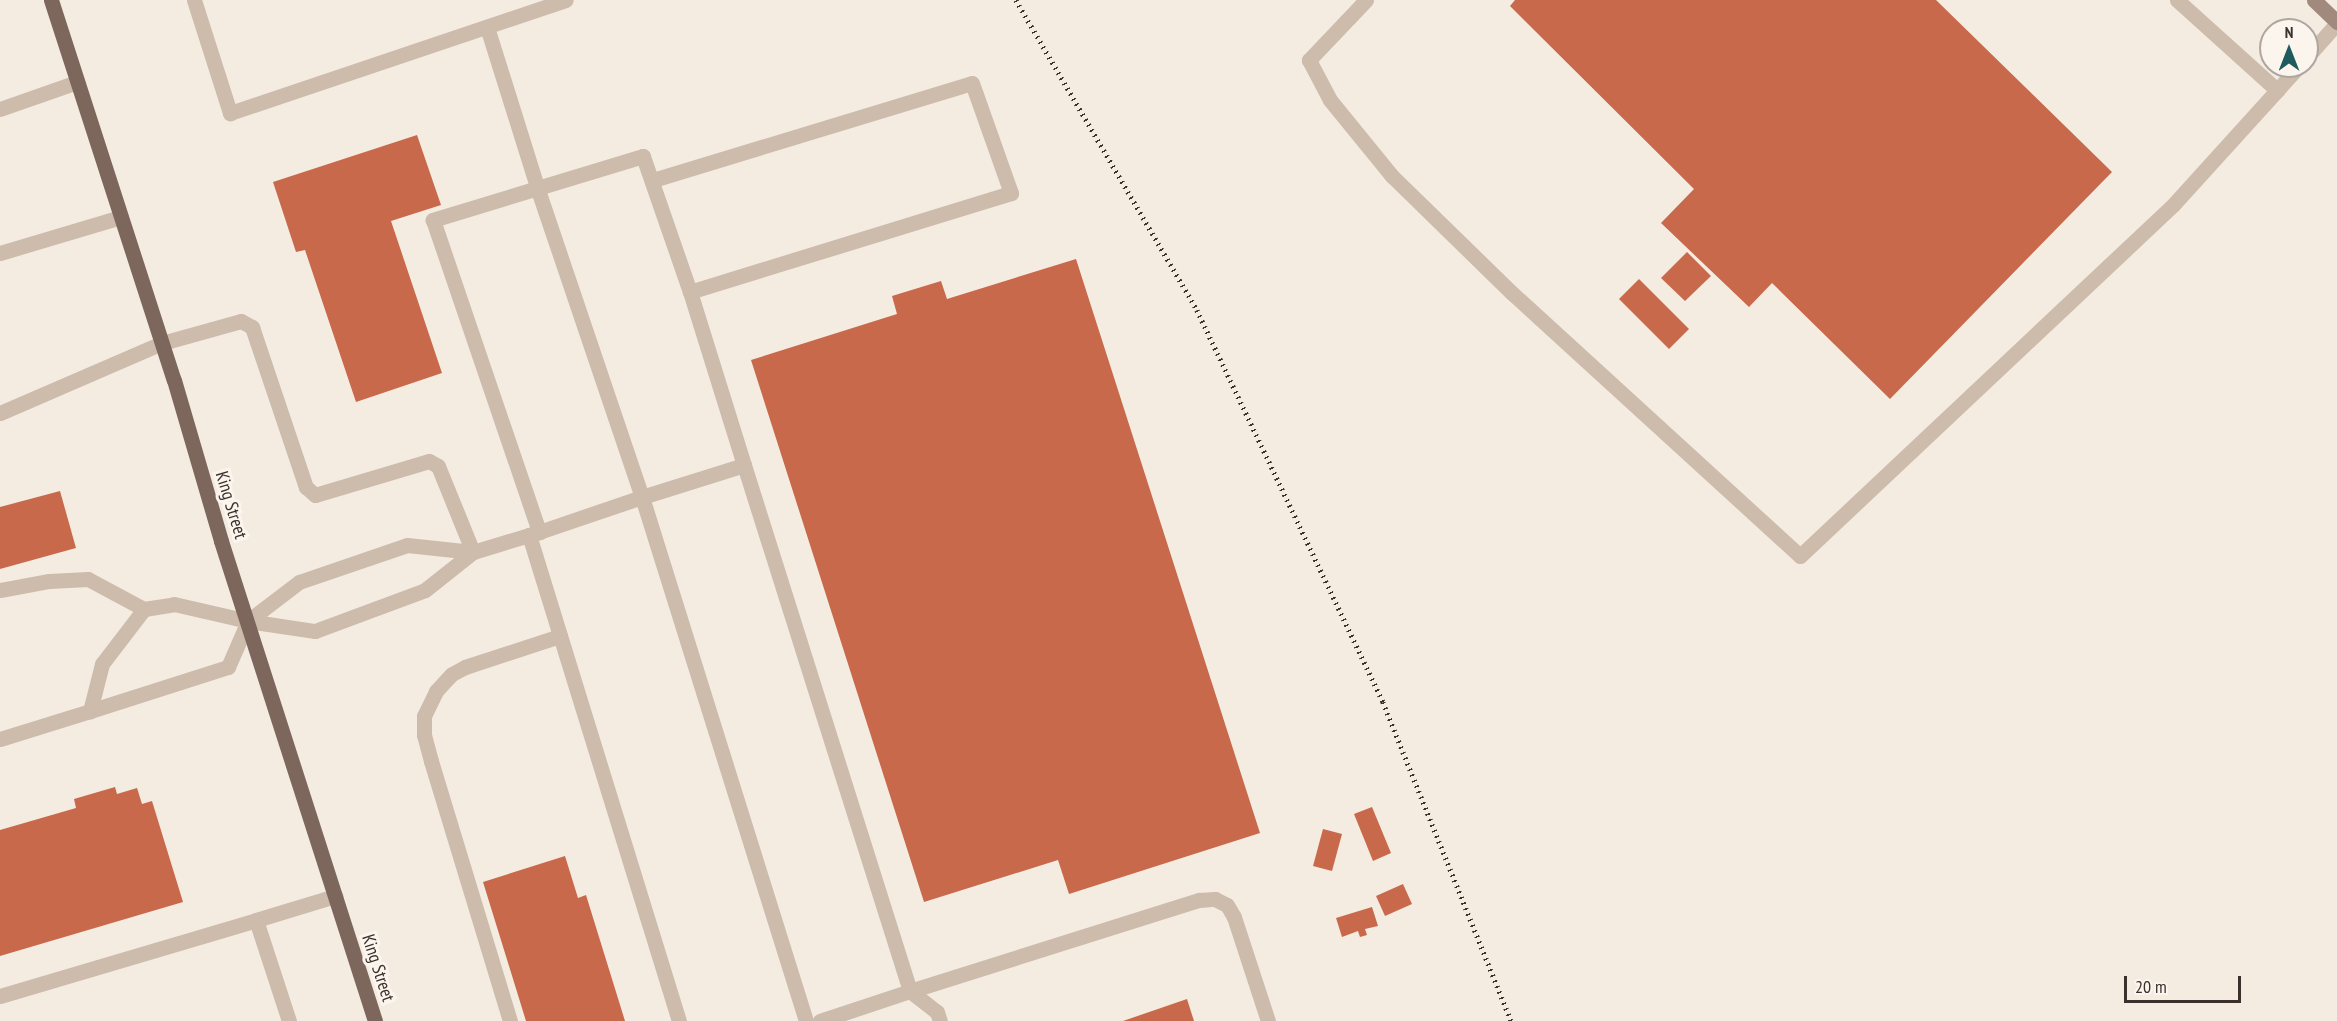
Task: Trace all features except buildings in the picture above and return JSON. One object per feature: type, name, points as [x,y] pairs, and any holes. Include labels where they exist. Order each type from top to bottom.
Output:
[{"type":"main road","name":"King Street","points":[[51,0],[162,343],[375,1021]]},
{"type":"street","points":[[2314,0],[2337,23]]},
{"type":"lane","points":[[197,1],[230,113],[566,0]]},
{"type":"lane","points":[[1365,0],[1309,60],[1330,100],[1392,176],[1504,285],[1800,556],[2173,205],[2288,78]]},
{"type":"lane","points":[[2177,0],[2277,90]]},
{"type":"lane","points":[[2319,43],[2337,23]]},
{"type":"lane","points":[[487,27],[538,190],[642,497],[806,1021]]},
{"type":"lane","points":[[0,109],[77,82]]},
{"type":"lane","points":[[653,180],[972,83],[1011,193],[690,292]]},
{"type":"lane","points":[[679,1021],[560,636],[534,533],[433,220],[538,190],[643,156],[690,292],[910,991],[937,1012],[940,1021]]},
{"type":"lane","points":[[0,253],[121,217]]},
{"type":"lane","points":[[0,413],[162,343],[241,321],[252,327],[306,487],[315,495],[429,461],[438,466],[473,552]]},
{"type":"lane","points":[[0,590],[49,581],[87,579],[144,609],[174,604],[248,621],[315,631],[425,590],[473,552],[744,465]]},
{"type":"lane","points":[[0,739],[228,668],[248,621],[299,582],[407,545],[473,552]]},
{"type":"lane","points":[[90,711],[102,664],[144,609]]},
{"type":"lane","points":[[510,1021],[431,761],[424,735],[424,716],[436,691],[452,674],[465,667],[560,636]]},
{"type":"lane","points":[[0,996],[335,896]]},
{"type":"lane","points":[[820,1021],[1199,900],[1215,899],[1227,906],[1234,917],[1268,1021]]},
{"type":"lane","points":[[256,920],[289,1021]]},
{"type":"railway","points":[[1016,0],[1197,310],[1383,702],[1511,1021]]}]
